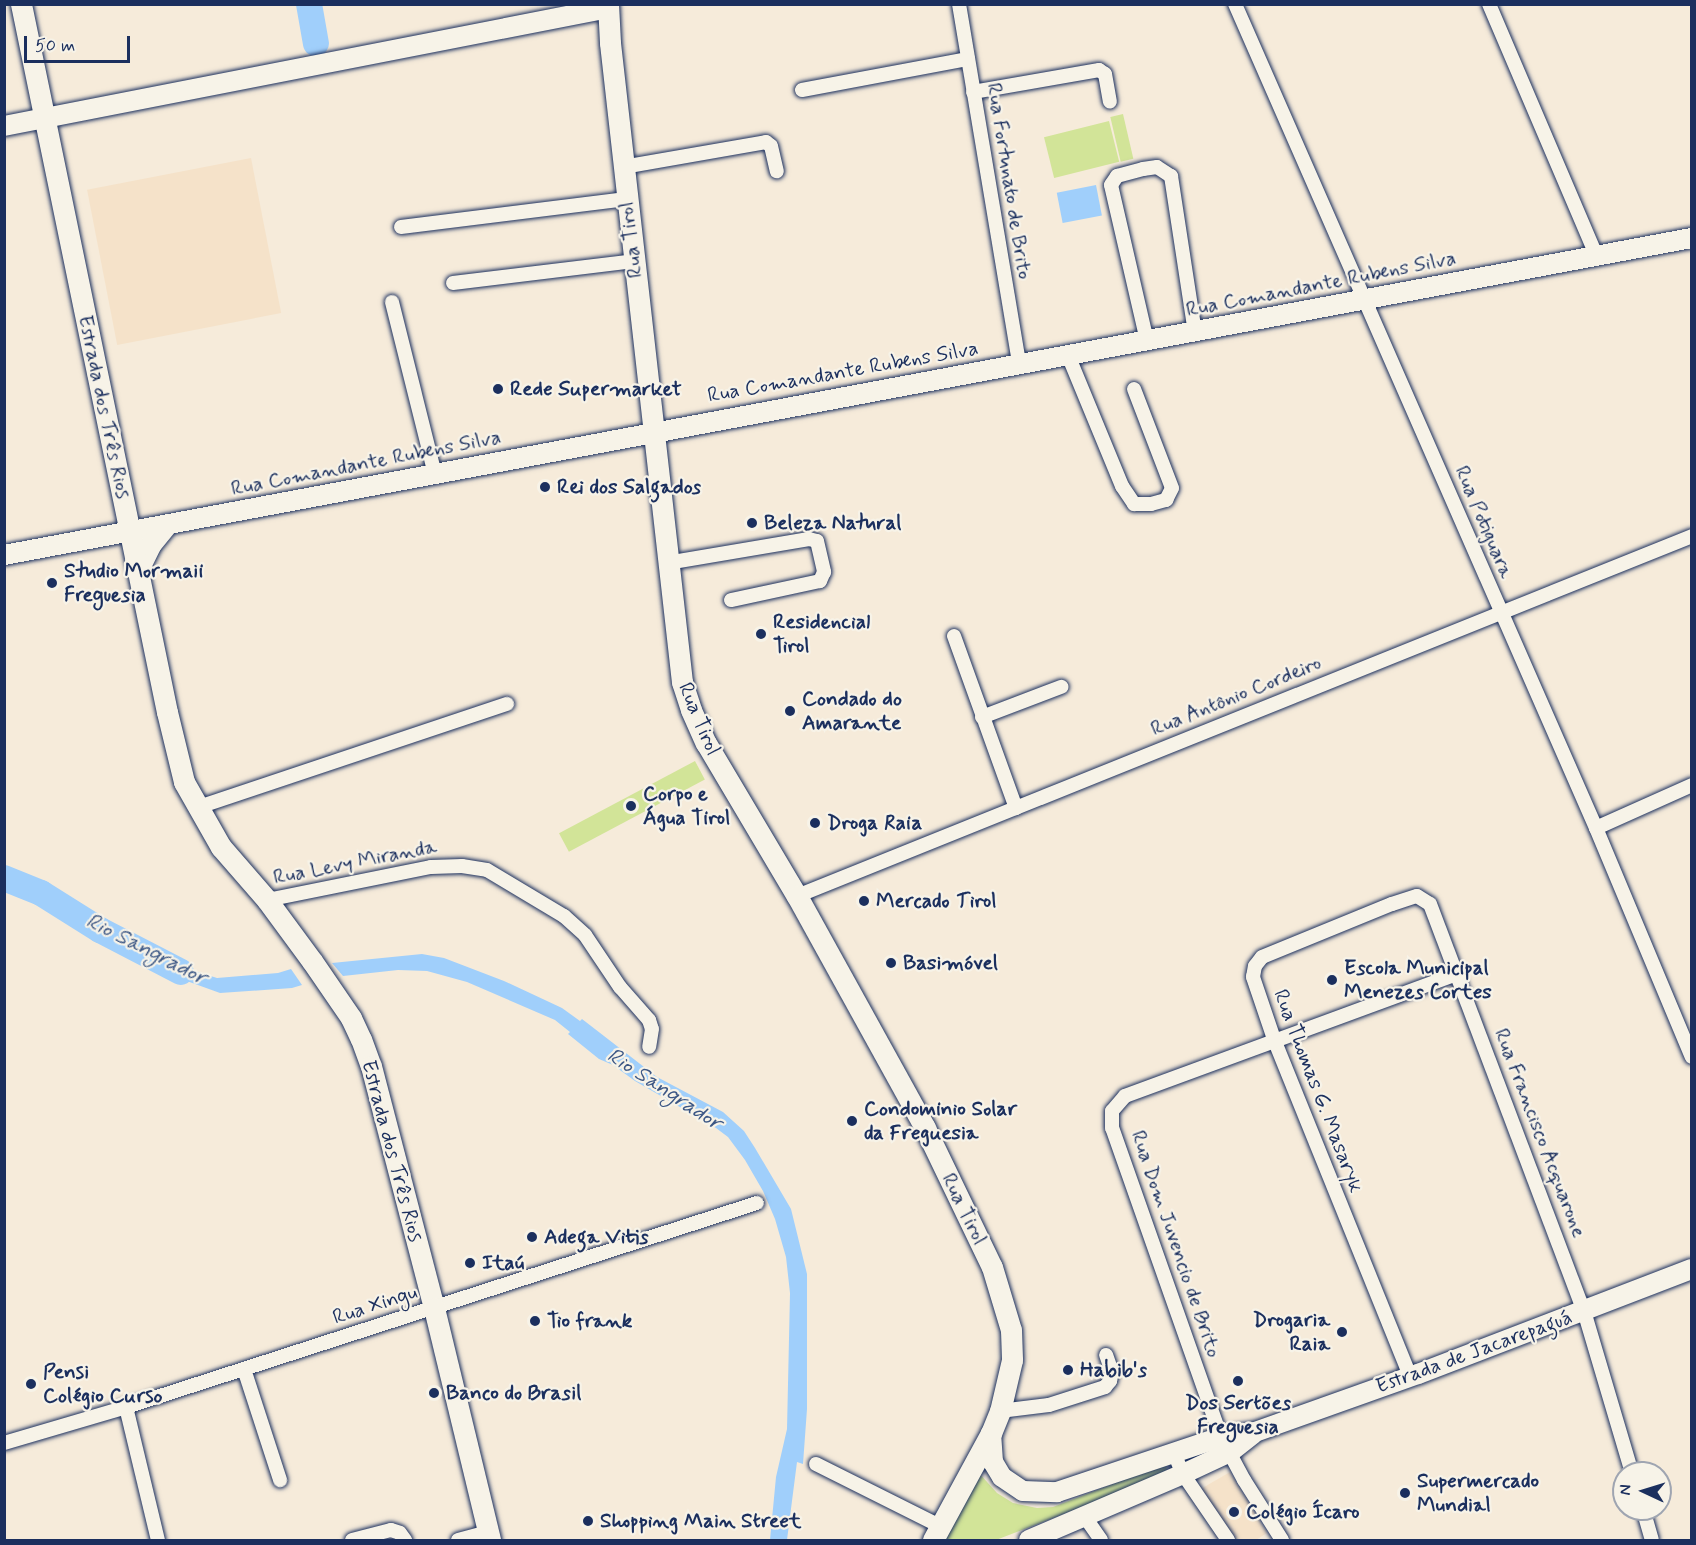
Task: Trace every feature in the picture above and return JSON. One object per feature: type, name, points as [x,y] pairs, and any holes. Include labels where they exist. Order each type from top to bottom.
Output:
[{"type":"main road","name":"Estrada dos Três Rios","points":[[21,4],[172,738],[184,782],[196,808],[221,847],[267,900],[337,996],[361,1039],[434,1308],[489,1536]]},
{"type":"main road","name":"Rua Tirol","points":[[608,6],[626,199],[676,650],[690,710],[706,743],[797,896],[925,1128],[992,1267],[1011,1330],[1012,1360],[1000,1411],[991,1434]]},
{"type":"main road","points":[[138,570],[150,545],[166,525]]},
{"type":"main road","points":[[936,1533],[991,1434]]},
{"type":"street","name":"Rua Fortunato de Brito","points":[[959,4],[1019,364]]},
{"type":"street","name":"Rua Potiguara","points":[[1235,4],[1596,828],[1692,1057]]},
{"type":"street","points":[[1489,4],[1596,255]]},
{"type":"street","points":[[4,126],[608,6]]},
{"type":"street","points":[[802,90],[968,59]]},
{"type":"street","points":[[973,92],[1099,70],[1105,74],[1110,102]]},
{"type":"street","points":[[623,167],[766,142],[771,146],[777,171]]},
{"type":"street","points":[[1147,341],[1111,185],[1117,177],[1143,168],[1157,167],[1171,176],[1196,332]]},
{"type":"street","points":[[401,227],[626,199]]},
{"type":"street","name":"Rua Comandante Rubens Silva","points":[[4,555],[435,475],[653,431],[1365,301],[1692,238]]},
{"type":"street","points":[[453,283],[634,261]]},
{"type":"street","points":[[392,302],[435,475]]},
{"type":"street","points":[[1068,355],[1122,486],[1134,504],[1151,504],[1166,500],[1172,488],[1134,389]]},
{"type":"street","name":"Rua Antônio Cordeiro","points":[[797,896],[1692,536]]},
{"type":"street","points":[[667,563],[809,538],[817,541],[824,572],[820,581],[731,600]]},
{"type":"street","points":[[954,636],[1016,808]]},
{"type":"street","points":[[982,717],[1061,687]]},
{"type":"street","points":[[196,808],[507,704]]},
{"type":"street","points":[[1596,828],[1692,785]]},
{"type":"street","name":"Rua Levy Miranda","points":[[267,900],[431,867],[462,866],[487,870],[564,916],[585,935],[620,987],[650,1020],[652,1029],[649,1047]]},
{"type":"street","name":"Rua Thomas G. Masaryk","points":[[1410,1376],[1275,1042],[1253,977],[1255,966],[1262,957],[1409,897],[1424,898],[1430,903]]},
{"type":"street","name":"Rua Francisco Acquarone","points":[[1430,903],[1584,1311],[1628,1461]]},
{"type":"street","name":"Rua Dom Juvencio de Brito","points":[[1226,1444],[1111,1118],[1117,1104],[1125,1096],[1457,974]]},
{"type":"street","name":"Rua Xingu","points":[[4,1443],[126,1407],[757,1203]]},
{"type":"street","name":"Estrada de Jacarepaguá","points":[[1029,1540],[1183,1474],[1226,1444],[1255,1432],[1692,1269]]},
{"type":"street","points":[[1000,1411],[1048,1404],[1105,1387],[1110,1381],[1112,1372],[1106,1355]]},
{"type":"street","points":[[244,1369],[280,1480]]},
{"type":"street","points":[[126,1407],[158,1540]]},
{"type":"street","name":"Estrada de Jacarepaguá","points":[[991,1434],[993,1462],[1002,1477],[1014,1487],[1035,1494],[1057,1492],[1174,1453],[1226,1444]]},
{"type":"street","points":[[1226,1444],[1282,1540]]},
{"type":"street","points":[[1174,1453],[1183,1474],[1228,1540]]},
{"type":"street","points":[[816,1464],[936,1533]]},
{"type":"street","points":[[1085,1517],[1101,1540]]},
{"type":"street","points":[[1646,1521],[1652,1540]]},
{"type":"street","points":[[352,1540],[391,1530],[400,1533],[405,1540]]},
{"type":"street","points":[[458,1540],[489,1536]]},
{"type":"shaded area","points":[[251,158],[281,313],[117,345],[87,190]]},
{"type":"shaded area","name":"Colégio Ícaro","points":[[1230,1472],[1267,1533],[1256,1540],[1236,1540],[1199,1490]]},
{"type":"green space","points":[[1123,114],[1133,159],[1121,162],[1110,117]]},
{"type":"green space","points":[[1109,121],[1119,162],[1054,178],[1044,137]]},
{"type":"green space","name":"Corpo e Água Tirol","points":[[695,761],[705,780],[569,852],[559,833]]},
{"type":"green space","points":[[1162,1465],[1166,1466],[1167,1471],[1160,1477],[996,1540],[940,1540],[978,1472],[997,1493],[1013,1503],[1037,1508],[1053,1507]]},
{"type":"water","points":[[1096,185],[1102,215],[1063,223],[1057,193]]},
{"type":"water","points":[[422,954],[444,958],[504,981],[562,1008],[580,1021],[582,1019],[657,1077],[723,1112],[744,1131],[755,1148],[791,1209],[807,1274],[807,1409],[803,1464],[797,1462],[787,1540],[770,1540],[776,1477],[787,1429],[790,1293],[786,1257],[775,1219],[763,1191],[745,1160],[728,1137],[716,1128],[635,1081],[613,1065],[599,1059],[568,1034],[570,1032],[555,1020],[467,982],[427,971],[398,970],[343,976],[332,963]]},
{"type":"water","points":[[152,957],[217,978],[278,973],[291,969],[302,985],[292,988],[220,993],[184,980]]},
{"type":"waterway","points":[[309,4],[316,43]]},
{"type":"waterway","name":"Rio Sangrador","points":[[4,878],[41,893],[100,930],[181,972]]},
{"type":"place","name":"Rede Supermarket","points":[[498,389]]},
{"type":"place","name":"Rei dos Salgados","points":[[545,487]]},
{"type":"place","name":"Beleza Natural","points":[[752,523]]},
{"type":"place","name":"Studio Mormaii Freguesia","points":[[52,583]]},
{"type":"place","name":"Residencial Tirol","points":[[761,634]]},
{"type":"place","name":"Condado do Amarante","points":[[790,711]]},
{"type":"place","name":"Corpo e Água Tirol","points":[[631,806]]},
{"type":"place","name":"Droga Raia","points":[[815,823]]},
{"type":"place","name":"Mercado Tirol","points":[[864,901]]},
{"type":"place","name":"Basimóvel","points":[[891,963]]},
{"type":"place","name":"Escola Municipal Menezes Cortes","points":[[1332,980]]},
{"type":"place","name":"Condominio Solar da Freguesia","points":[[852,1121]]},
{"type":"place","name":"Adega Vitis","points":[[532,1237]]},
{"type":"place","name":"Itaú","points":[[470,1263]]},
{"type":"place","name":"Tio frank","points":[[535,1321]]},
{"type":"place","name":"Drogaria Raia","points":[[1342,1332]]},
{"type":"place","name":"Habib's","points":[[1068,1370]]},
{"type":"place","name":"Dos Sertões Freguesia","points":[[1238,1381]]},
{"type":"place","name":"Pensi Colégio Curso","points":[[31,1384]]},
{"type":"place","name":"Banco do Brasil","points":[[434,1393]]},
{"type":"place","name":"Supermercado Mundial","points":[[1405,1493]]},
{"type":"place","name":"Colégio Ícaro","points":[[1234,1512]]},
{"type":"place","name":"Shopping Main Street","points":[[588,1521]]}]
